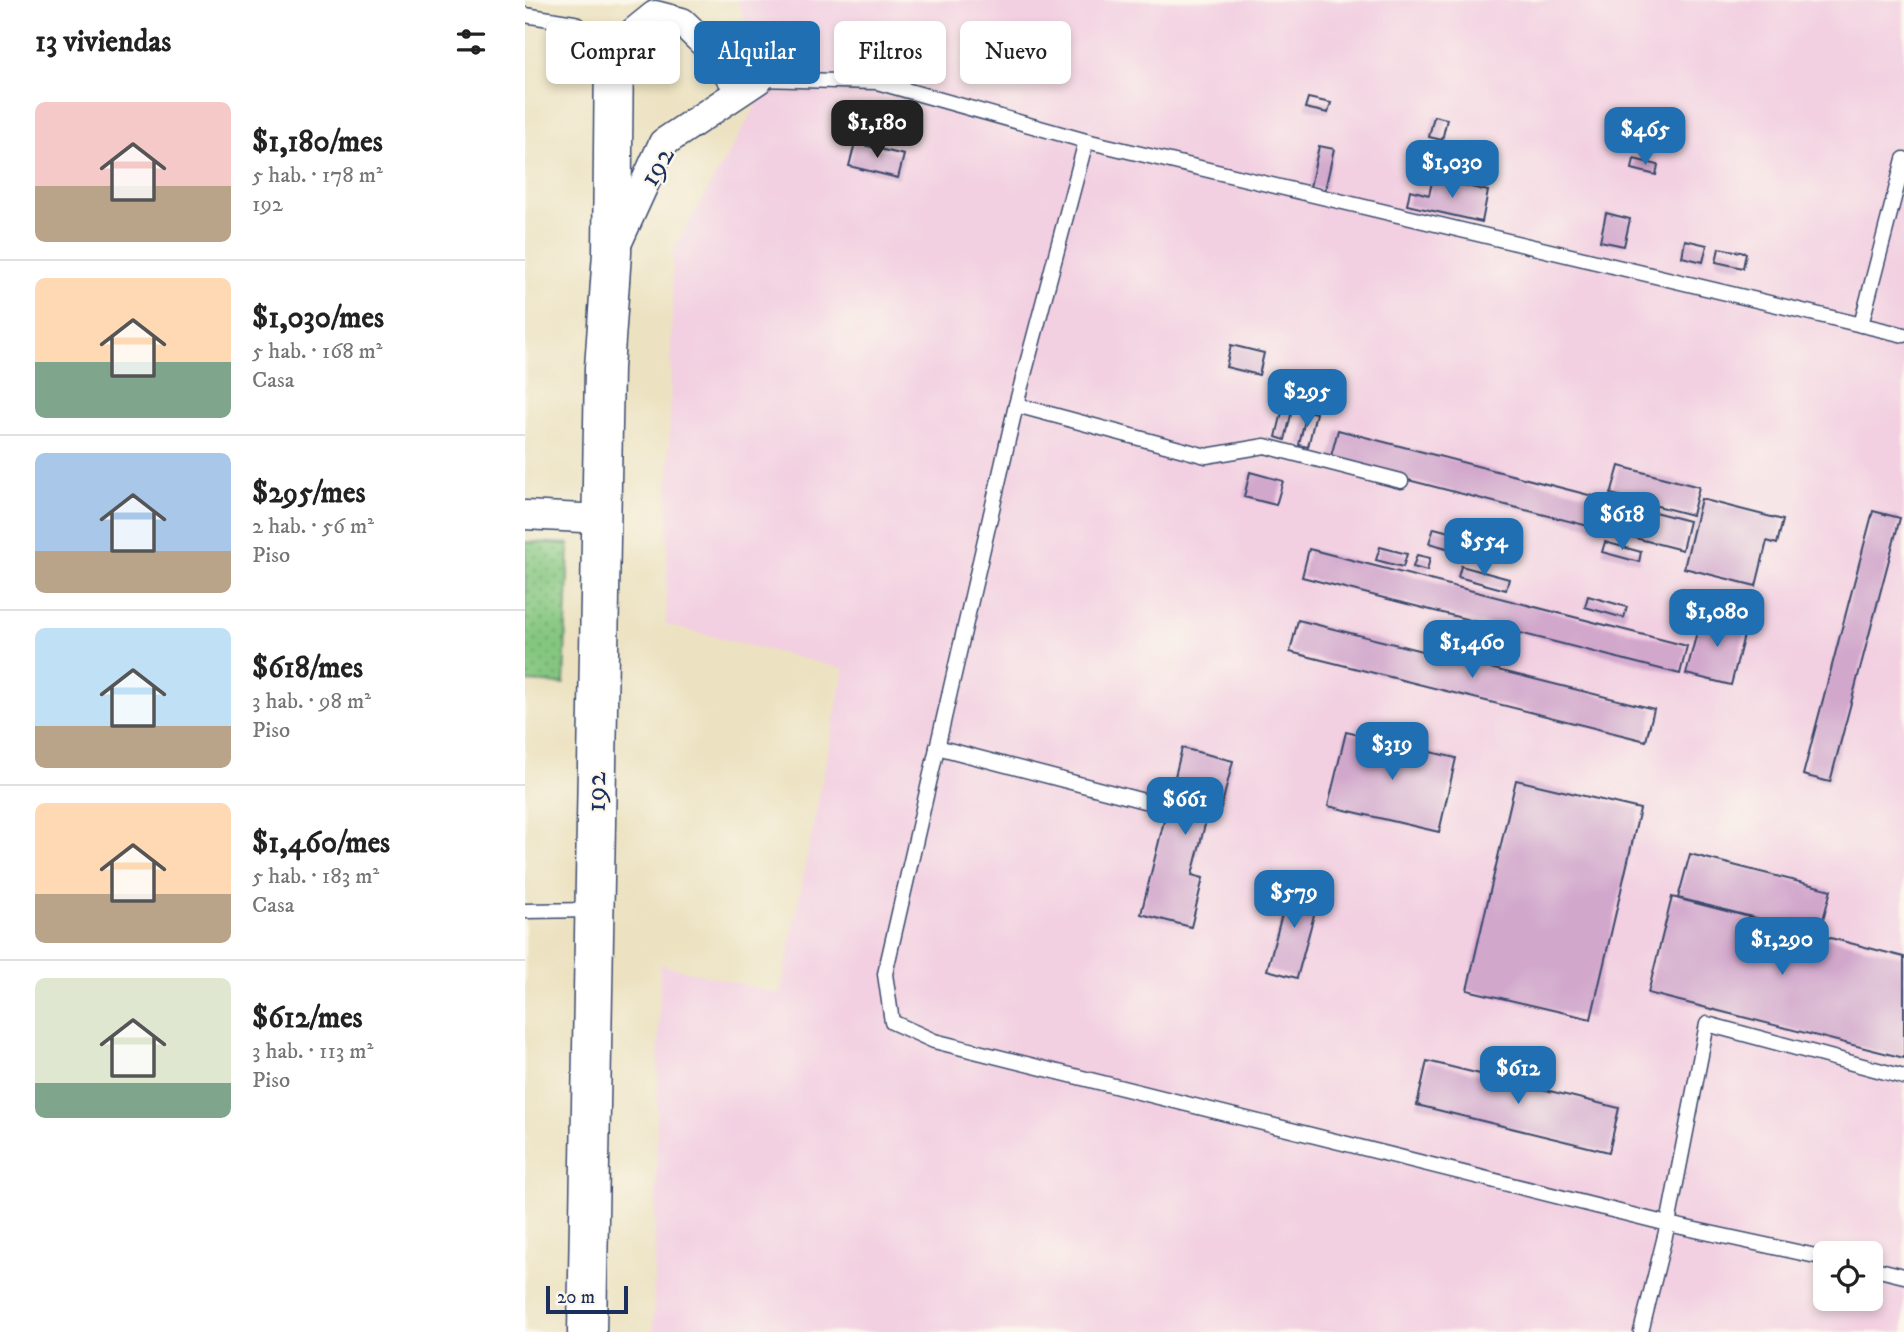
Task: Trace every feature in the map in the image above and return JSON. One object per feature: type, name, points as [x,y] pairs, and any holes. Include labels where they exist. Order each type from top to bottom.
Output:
[{"type":"street","points":[[648,21],[655,15],[679,21]]},
{"type":"street","points":[[680,21],[750,85]]},
{"type":"street","name":"192","points":[[587,1332],[604,368],[613,253],[614,84]]},
{"type":"street","name":"192","points":[[613,253],[663,143],[750,85]]},
{"type":"street","points":[[525,515],[601,519]]},
{"type":"lane","points":[[525,15],[562,21]]},
{"type":"lane","points":[[750,85],[877,82],[1086,141],[1904,335]]},
{"type":"lane","points":[[1086,141],[1016,405],[885,974],[892,1023],[934,1041],[1668,1224],[1813,1255]]},
{"type":"lane","points":[[1861,324],[1904,159]]},
{"type":"lane","points":[[1016,405],[1206,456],[1265,446],[1401,481]]},
{"type":"lane","points":[[937,747],[1144,801]]},
{"type":"lane","points":[[525,911],[593,910]]},
{"type":"lane","points":[[1640,1332],[1668,1224],[1707,1024],[1904,1077]]},
{"type":"lane","points":[[1883,1271],[1904,1276]]},
{"type":"shaded area","points":[[737,0],[1904,0],[1904,1332],[653,1332],[660,964],[780,994],[844,669],[666,625],[673,250],[768,84],[820,84],[820,21],[745,21]]},
{"type":"green space","points":[[525,542],[569,544],[564,684],[525,682]]},
{"type":"building","points":[[1308,98],[1331,103],[1328,113],[1305,108]]},
{"type":"building","points":[[1434,116],[1447,119],[1442,140],[1429,137]]},
{"type":"building","points":[[855,143],[904,155],[898,178],[849,166]]},
{"type":"building","points":[[1319,146],[1334,149],[1325,190],[1310,187]]},
{"type":"building","points":[[1634,159],[1658,165],[1656,175],[1632,169]]},
{"type":"building","points":[[1433,178],[1488,191],[1482,222],[1407,205],[1410,190],[1429,195]]},
{"type":"building","points":[[1606,213],[1630,219],[1624,246],[1600,241]]},
{"type":"building","points":[[1685,240],[1707,245],[1703,262],[1682,257]]},
{"type":"building","points":[[1719,248],[1746,253],[1743,268],[1716,262]]},
{"type":"building","points":[[1231,345],[1264,353],[1259,375],[1226,367]]},
{"type":"building","points":[[1285,400],[1294,402],[1285,440],[1276,437]]},
{"type":"building","points":[[1307,411],[1316,413],[1308,447],[1299,445]]},
{"type":"building","points":[[1338,430],[1689,521],[1682,550],[1330,460]]},
{"type":"building","points":[[1619,466],[1699,487],[1692,515],[1611,494]]},
{"type":"building","points":[[1250,472],[1283,481],[1276,505],[1244,497]]},
{"type":"building","points":[[1701,499],[1783,520],[1777,544],[1767,541],[1756,586],[1684,568]]},
{"type":"building","points":[[1873,511],[1900,518],[1830,782],[1803,775]]},
{"type":"building","points":[[1434,528],[1480,540],[1475,556],[1429,543]]},
{"type":"building","points":[[1605,542],[1641,552],[1639,562],[1602,552]]},
{"type":"building","points":[[1380,547],[1407,554],[1403,567],[1376,560]]},
{"type":"building","points":[[1309,549],[1687,646],[1680,674],[1302,577]]},
{"type":"building","points":[[1417,555],[1430,558],[1427,571],[1413,567]]},
{"type":"building","points":[[1461,566],[1509,579],[1506,590],[1458,577]]},
{"type":"building","points":[[1588,596],[1627,607],[1624,618],[1585,607]]},
{"type":"building","points":[[1702,613],[1747,624],[1731,685],[1686,674]]},
{"type":"building","points":[[1298,620],[1654,709],[1646,741],[1290,652]]},
{"type":"building","points":[[1346,732],[1456,758],[1439,832],[1328,806]]},
{"type":"building","points":[[1182,748],[1233,761],[1221,808],[1210,805],[1192,875],[1203,878],[1191,927],[1141,914]]},
{"type":"building","points":[[1516,780],[1640,809],[1591,1019],[1467,990]]},
{"type":"building","points":[[1690,854],[1831,890],[1819,934],[1678,898]]},
{"type":"building","points":[[1291,881],[1321,889],[1297,978],[1267,970]]},
{"type":"building","points":[[1672,897],[1904,957],[1904,1058],[1648,993]]},
{"type":"building","points":[[1427,1061],[1619,1108],[1609,1152],[1417,1105]]}]
